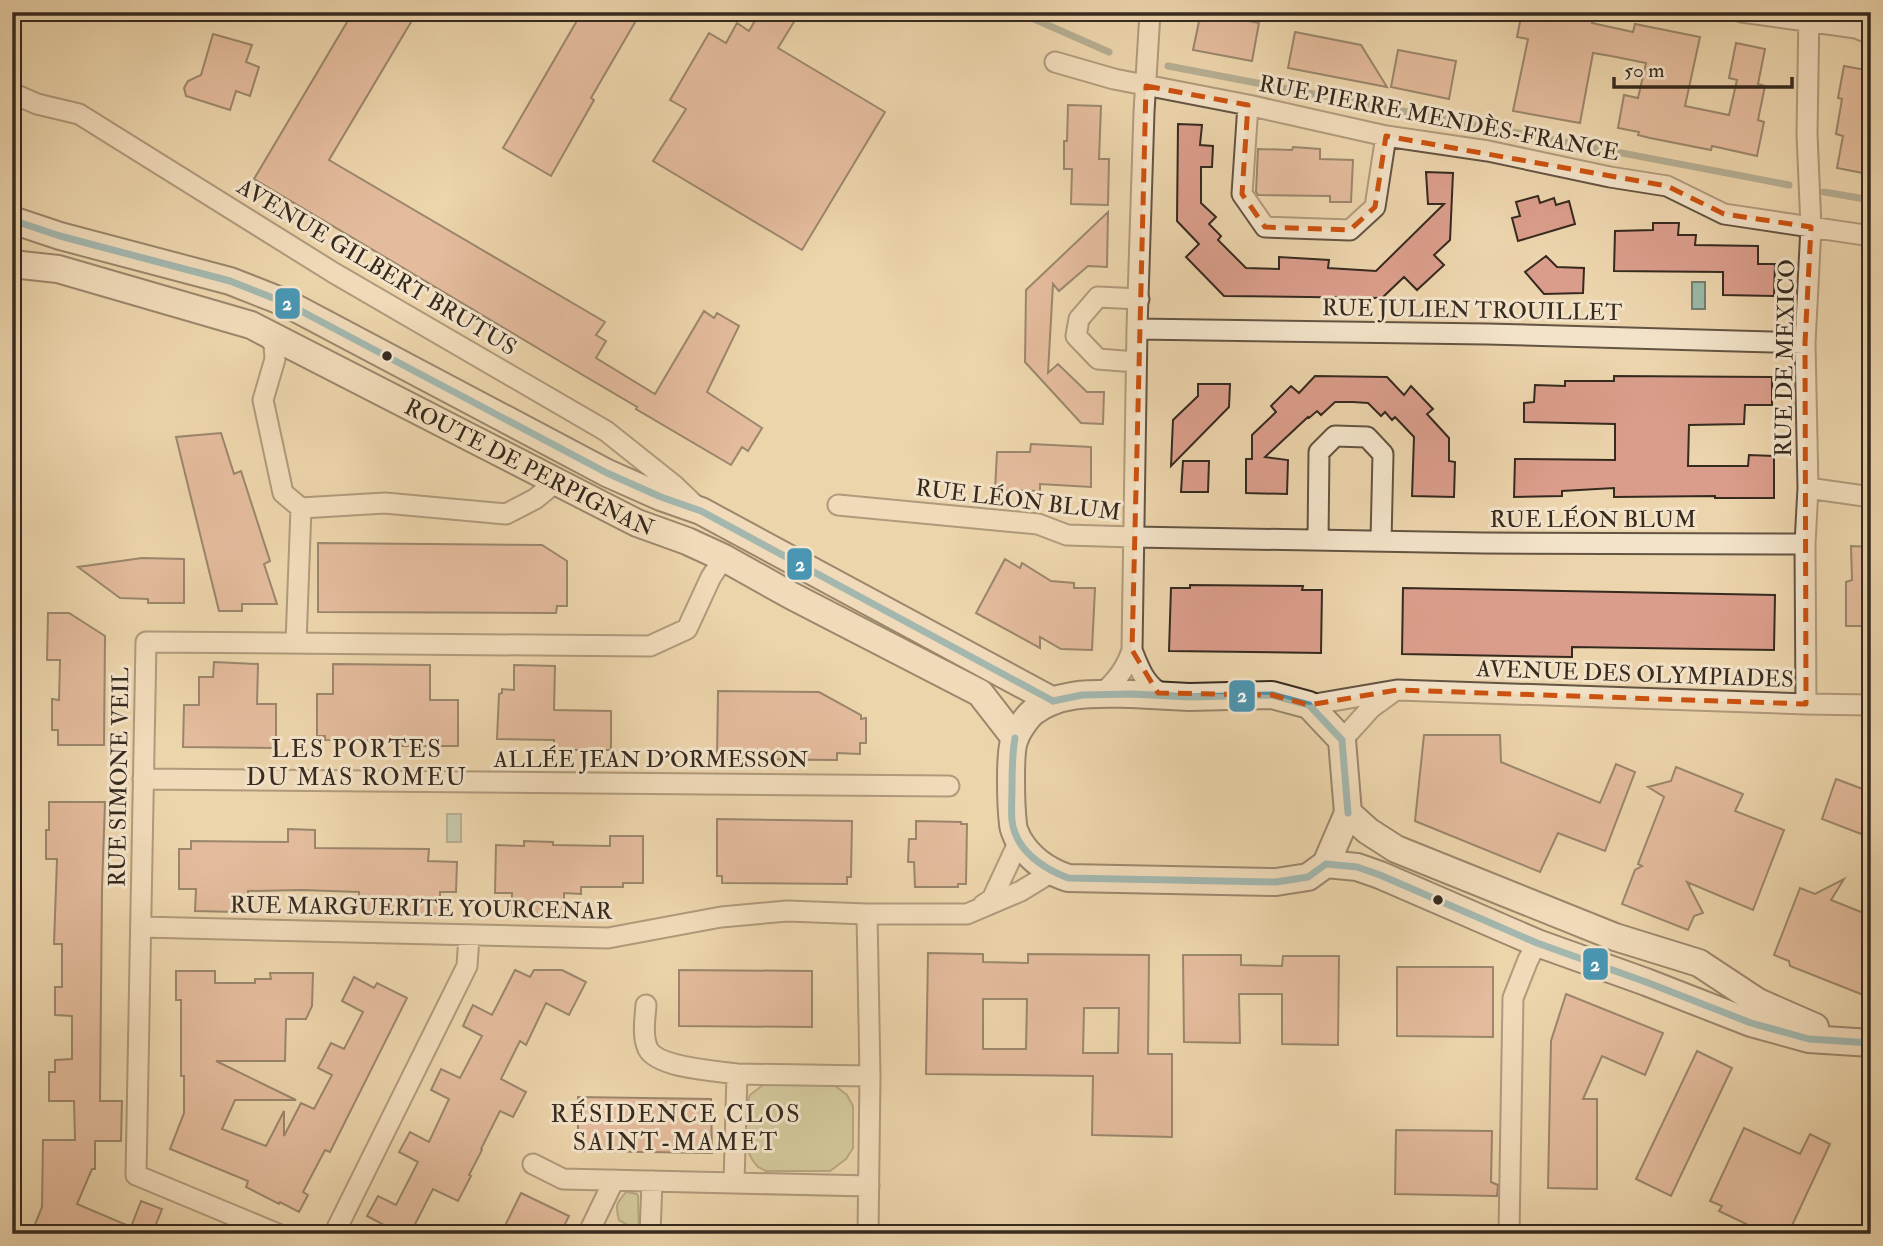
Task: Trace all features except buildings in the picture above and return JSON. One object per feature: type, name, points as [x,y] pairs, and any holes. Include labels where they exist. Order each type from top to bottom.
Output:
[{"type":"main road","name":"ROUTE DE PERPIGNAN","points":[[12,220],[60,236],[230,281],[286,303],[607,472],[701,511],[1053,701]]},
{"type":"main road","name":"ROUTE DE PERPIGNAN","points":[[12,264],[58,269],[251,324],[638,523],[724,558],[979,694],[1015,738]]},
{"type":"main road","points":[[1101,694],[1189,697],[1272,695],[1309,705],[1342,740],[1348,813],[1326,864],[1308,877],[1276,883],[1068,878],[1052,872],[1032,857],[1013,827],[1011,754],[1015,738],[1032,713],[1053,701],[1101,694]]},
{"type":"main road","points":[[1348,813],[1368,831],[1396,849],[1615,937],[1699,963],[1758,1002],[1861,1043]]},
{"type":"main road","points":[[1326,864],[1357,867],[1380,875],[1537,943],[1751,1023],[1809,1039],[1861,1043]]},
{"type":"street","points":[[1101,694],[1121,674],[1132,650],[1136,362],[1150,12]]},
{"type":"street","points":[[1742,12],[1809,17],[1871,34]]},
{"type":"street","name":"RUE DE MEXICO","points":[[1807,704],[1805,544],[1808,488],[1805,342],[1811,227],[1807,134],[1809,17]]},
{"type":"street","name":"RUE PIERRE MENDÈS-FRANCE","points":[[1055,62],[1114,79],[1386,136],[1488,151],[1667,187],[1724,214],[1871,236]]},
{"type":"street","name":"AVENUE GILBERT BRUTUS","points":[[12,93],[37,104],[79,114],[357,286],[606,430],[675,486],[701,511]]},
{"type":"street","points":[[1248,105],[1242,194],[1265,227],[1350,230],[1375,207],[1386,136]]},
{"type":"street","points":[[1136,362],[1098,359],[1076,336],[1079,319],[1098,297],[1139,299]]},
{"type":"street","name":"RUE JULIEN TROUILLET","points":[[1137,329],[1805,342]]},
{"type":"street","points":[[266,332],[274,345],[275,359],[263,400],[283,493],[301,508],[385,503],[506,514],[535,499],[556,482]]},
{"type":"street","points":[[1318,540],[1319,452],[1335,436],[1367,437],[1383,454],[1381,541]]},
{"type":"street","points":[[1808,488],[1871,497]]},
{"type":"street","name":"RUE LÉON BLUM","points":[[838,505],[1038,524],[1067,535],[1483,543],[1805,544]]},
{"type":"street","points":[[296,643],[301,508]]},
{"type":"street","name":"RUE SIMONE VEIL","points":[[278,1234],[136,1175],[146,642],[650,646],[687,629],[711,577],[724,558]]},
{"type":"street","points":[[1132,650],[1140,672],[1158,692],[1165,695]]},
{"type":"street","points":[[1342,740],[1371,708],[1397,690]]},
{"type":"street","name":"AVENUE DES OLYMPIADES","points":[[1309,705],[1397,690],[1871,705]]},
{"type":"street","name":"ALLÉE JEAN D'ORMESSON","points":[[143,779],[949,786]]},
{"type":"street","points":[[967,914],[992,900],[1020,841]]},
{"type":"street","points":[[967,914],[1021,891],[1052,872]]},
{"type":"street","name":"RUE MARGUERITE YOURCENAR","points":[[141,927],[608,938],[722,917],[787,911],[967,914]]},
{"type":"street","points":[[867,914],[870,1076],[868,1234]]},
{"type":"street","points":[[334,1234],[467,966],[470,936]]},
{"type":"street","points":[[1509,1234],[1513,998],[1537,943]]},
{"type":"street","points":[[646,1005],[645,1036],[648,1048],[657,1058],[688,1067],[737,1074],[870,1076]]},
{"type":"street","points":[[734,1183],[737,1074]]},
{"type":"street","points":[[533,1164],[563,1179],[869,1186]]},
{"type":"street","points":[[589,1234],[614,1180]]},
{"type":"street","points":[[650,1234],[652,1181]]},
{"type":"highlighted area","points":[[1146,86],[1248,105],[1242,194],[1265,227],[1350,230],[1375,207],[1386,136],[1667,186],[1724,214],[1811,227],[1805,343],[1806,704],[1397,690],[1309,705],[1272,695],[1158,693],[1132,650]]},
{"type":"green space","points":[[767,1082],[830,1083],[847,1095],[853,1106],[853,1148],[846,1159],[830,1171],[766,1171],[758,1167],[746,1148],[745,1111],[750,1095]]},
{"type":"green space","points":[[626,1192],[638,1196],[639,1234],[631,1234],[633,1228],[619,1220],[617,1205]]},
{"type":"shaded area","points":[[1692,282],[1705,282],[1705,309],[1692,309]]},
{"type":"shaded area","points":[[447,814],[461,814],[461,842],[447,842]]},
{"type":"waterway","points":[[1018,12],[1109,52]]},
{"type":"waterway","points":[[1168,66],[1789,185]]},
{"type":"waterway","points":[[1824,192],[1871,200]]},
{"type":"transit line","name":"2","points":[[12,220],[60,236],[230,281],[286,303],[607,473],[701,511],[1053,701]]},
{"type":"transit line","name":"2","points":[[1053,701],[1082,695],[1272,695],[1309,705],[1342,740],[1348,813]]},
{"type":"transit line","name":"2","points":[[1015,738],[1012,763],[1012,821],[1015,832],[1032,857],[1068,878],[1276,882],[1308,877],[1326,864]]},
{"type":"transit line","name":"2","points":[[1326,864],[1357,867],[1380,875],[1537,943],[1751,1023],[1809,1039],[1871,1043]]},
{"type":"district","name":"LES PORTES DU MAS ROMEU","points":[[357,763]]},
{"type":"district","name":"RÉSIDENCE CLOS SAINT-MAMET","points":[[676,1128]]}]
